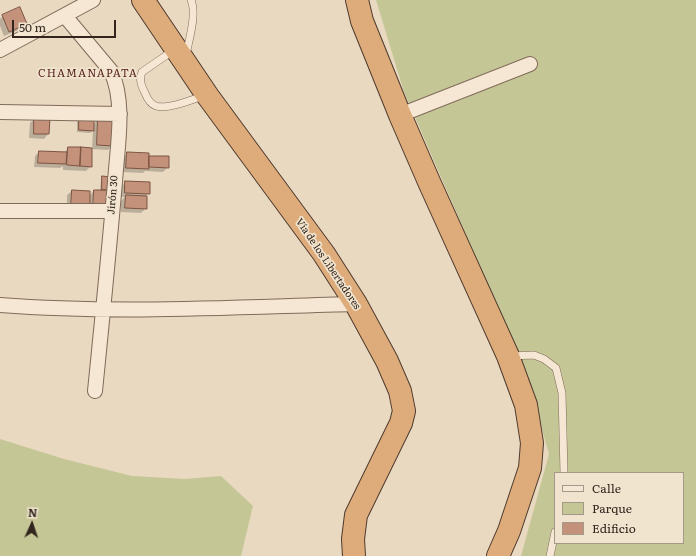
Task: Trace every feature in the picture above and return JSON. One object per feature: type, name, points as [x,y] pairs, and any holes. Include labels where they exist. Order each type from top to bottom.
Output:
[{"type":"highway","name":"Vía de los Libertadores","points":[[143,0],[207,95],[324,254],[356,304],[387,361],[400,391],[404,411],[401,423],[356,515],[353,540],[354,556]]},
{"type":"highway","points":[[357,0],[362,21],[400,115],[508,356],[526,405],[532,443],[530,468],[509,531],[498,556]]},
{"type":"street","points":[[0,50],[93,0]]},
{"type":"street","name":"Jirón 30","points":[[65,16],[111,71],[116,80],[120,114],[95,391]]},
{"type":"street","points":[[400,115],[530,64]]},
{"type":"street","points":[[0,112],[120,114]]},
{"type":"street","points":[[0,211],[112,211]]},
{"type":"street","points":[[0,305],[36,308],[103,310],[356,304]]},
{"type":"lane","points":[[191,0],[194,5],[194,13],[180,56],[142,72],[140,78],[141,84],[148,100],[155,106],[161,107],[181,104],[207,95]]},
{"type":"lane","points":[[508,356],[534,355],[544,359],[556,368],[562,393],[564,472]]},
{"type":"lane","points":[[550,556],[554,537]]},
{"type":"green space","points":[[376,0],[696,0],[696,556],[521,556],[549,454],[525,370],[404,92]]},
{"type":"green space","points":[[0,439],[64,459],[132,476],[185,479],[221,476],[253,506],[241,556],[0,556]]},
{"type":"building","points":[[20,7],[27,24],[9,32],[2,15]]},
{"type":"building","points":[[34,117],[50,118],[49,134],[34,134]]},
{"type":"building","points":[[79,117],[94,118],[94,131],[79,130]]},
{"type":"building","points":[[98,118],[115,119],[114,146],[97,145]]},
{"type":"building","points":[[68,147],[81,147],[80,166],[67,165]]},
{"type":"building","points":[[81,147],[92,148],[92,167],[80,166]]},
{"type":"building","points":[[39,151],[67,152],[66,164],[38,163]]},
{"type":"building","points":[[127,152],[149,153],[149,169],[126,168]]},
{"type":"building","points":[[149,156],[169,156],[169,168],[149,167]]},
{"type":"building","points":[[102,176],[111,177],[111,190],[102,190]]},
{"type":"building","points":[[125,181],[150,182],[150,194],[125,193]]},
{"type":"building","points":[[72,190],[90,191],[90,208],[71,207]]},
{"type":"building","points":[[94,190],[111,190],[110,209],[93,208]]},
{"type":"building","points":[[126,195],[147,196],[147,209],[125,208]]},
{"type":"district","name":"CHAMANAPATA","points":[[88,74]]}]
